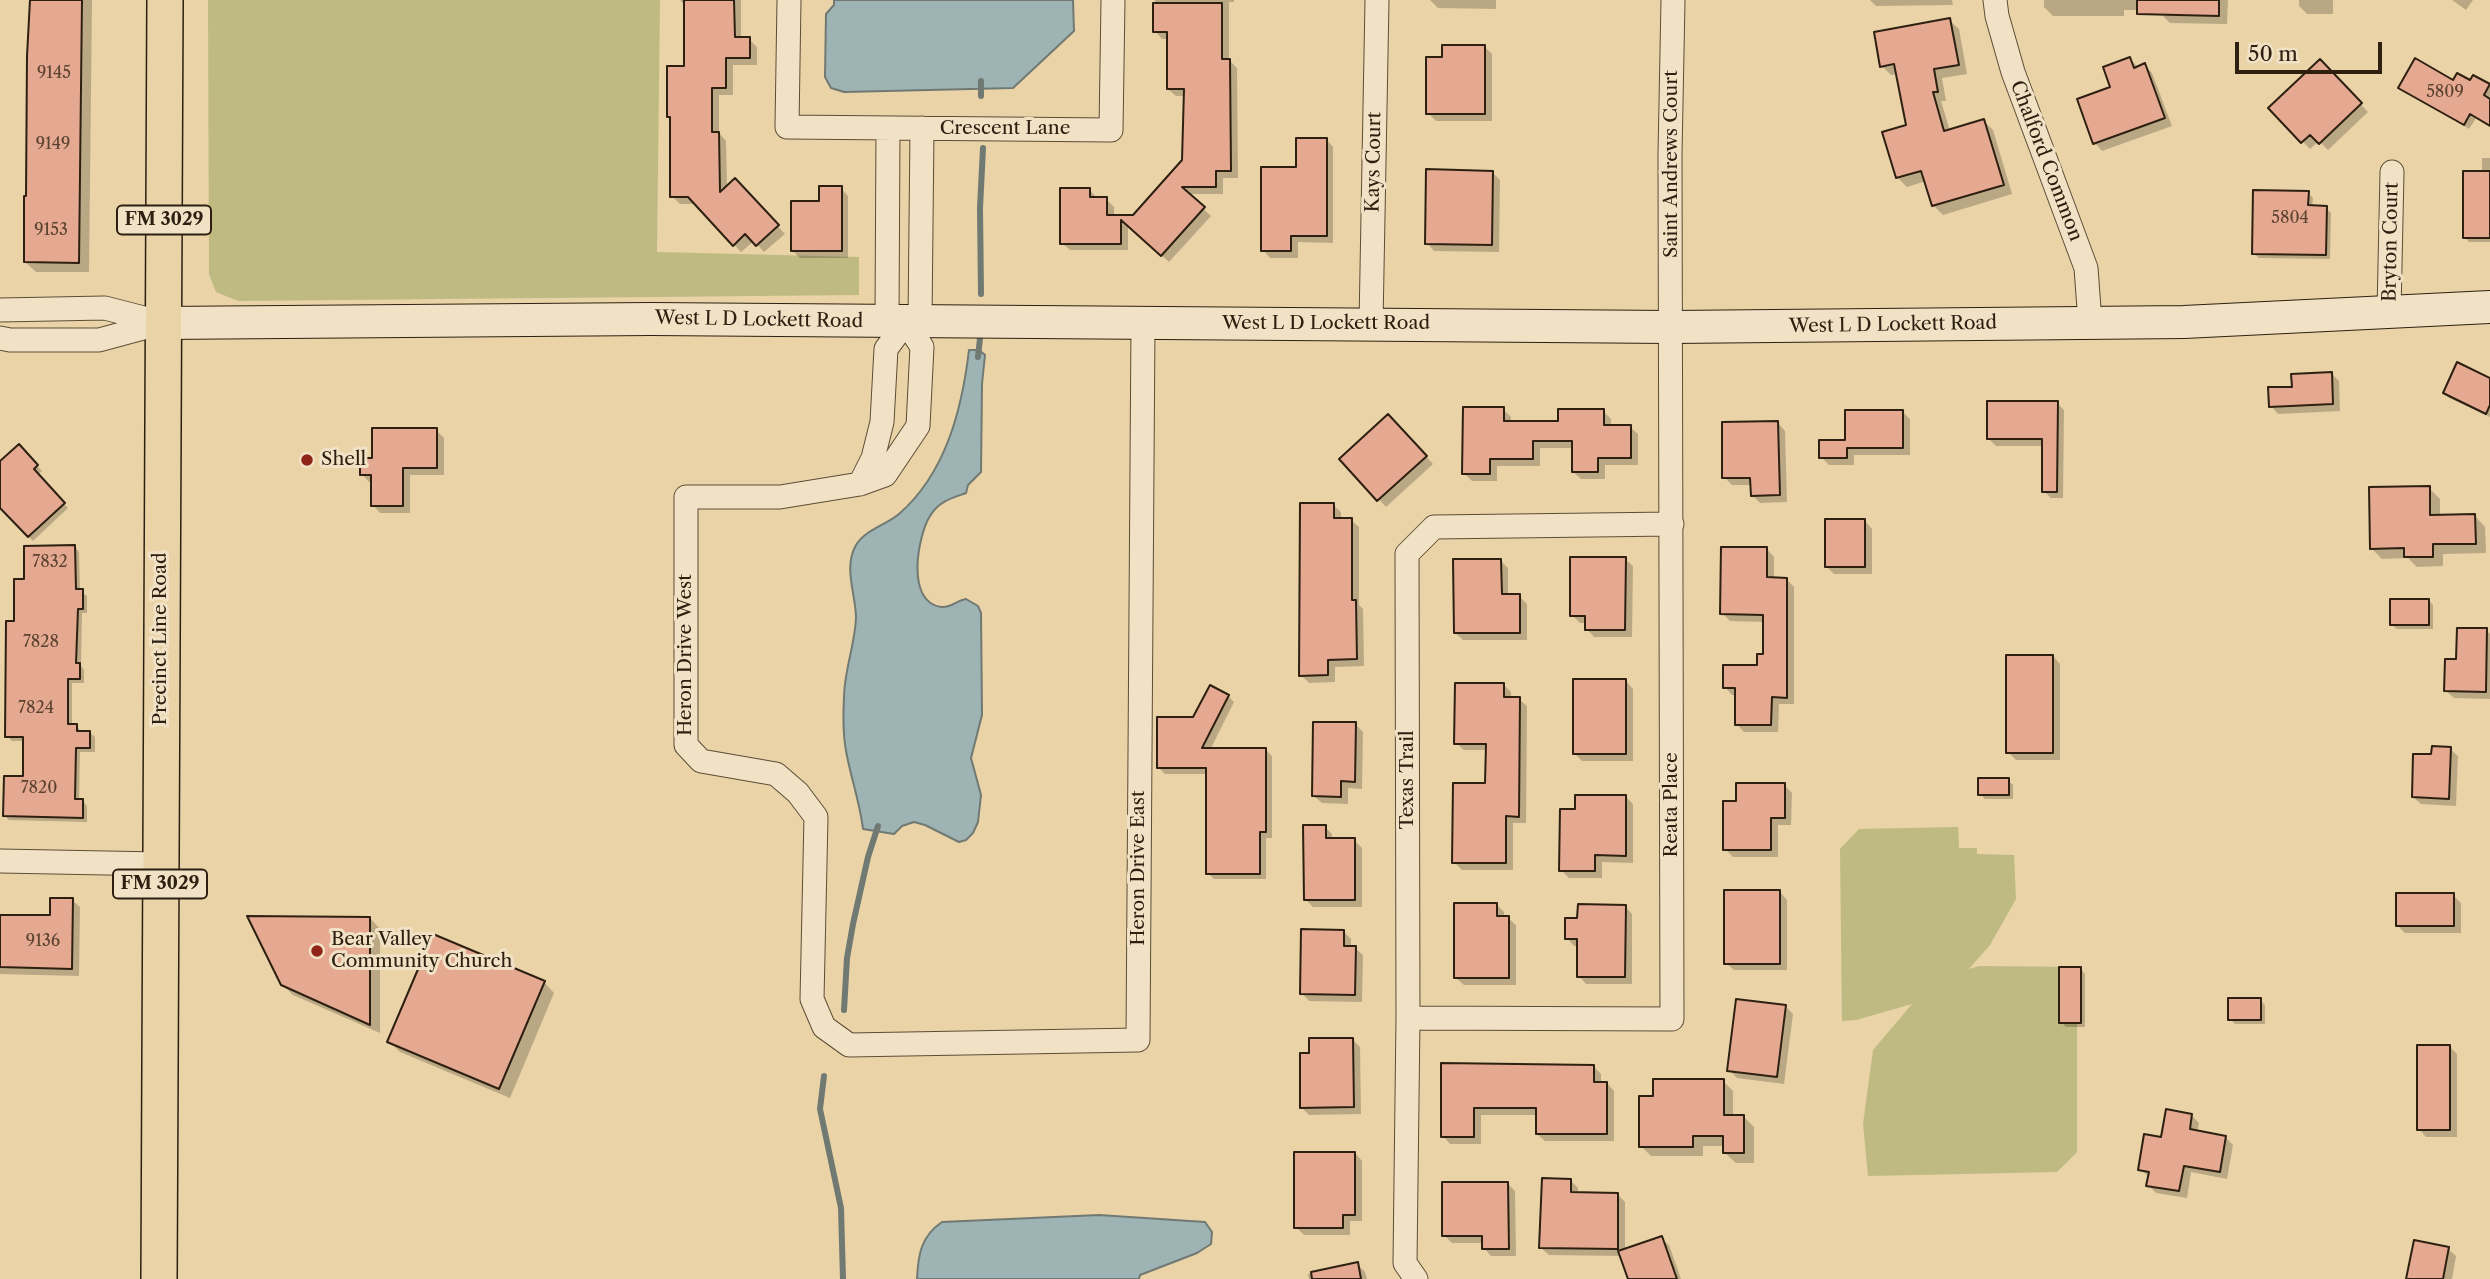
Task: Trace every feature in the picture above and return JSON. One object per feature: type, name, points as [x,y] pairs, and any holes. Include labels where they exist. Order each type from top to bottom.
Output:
[{"type":"main road","name":"Precinct Line Road","points":[[159,1279],[165,0]]},
{"type":"main road","name":"West L D Lockett Road","points":[[162,323],[638,319],[1672,327],[2184,322],[2490,307]]},
{"type":"street","points":[[789,0],[787,127],[922,128]]},
{"type":"street","name":"Crescent Lane","points":[[904,322],[922,128],[1111,130],[1113,0]]},
{"type":"street","name":"Kays Court","points":[[1371,324],[1377,0]]},
{"type":"street","name":"Saint Andrews Court","points":[[1672,327],[1670,155],[1673,0]]},
{"type":"street","name":"Chalford Common","points":[[1995,0],[2013,72],[2086,268],[2090,322]]},
{"type":"street","points":[[860,484],[873,458],[883,422],[886,349],[904,322],[888,128]]},
{"type":"street","name":"Bryton Court","points":[[2389,312],[2392,173]]},
{"type":"street","points":[[0,310],[104,308],[162,323]]},
{"type":"street","name":"Heron Drive West","points":[[824,1027],[812,999],[816,817],[798,793],[776,774],[701,761],[686,745],[686,497],[780,498],[860,484],[885,475],[918,426],[922,347],[904,322]]},
{"type":"street","points":[[0,338],[99,340],[162,323]]},
{"type":"street","name":"Heron Drive East","points":[[824,1027],[849,1045],[1138,1040],[1143,323]]},
{"type":"street","name":"Reata Place","points":[[1408,1018],[1672,1019],[1672,327]]},
{"type":"street","name":"Texas Trail","points":[[1416,1279],[1405,1263],[1408,1018],[1407,554],[1434,527],[1672,524]]},
{"type":"street","points":[[0,860],[160,864]]},
{"type":"shaded area","points":[[208,0],[660,0],[657,252],[859,257],[859,295],[238,301],[216,292],[209,274]]},
{"type":"shaded area","points":[[834,0],[1073,0],[1074,31],[1013,88],[844,92],[831,88],[825,77],[826,14],[834,5]]},
{"type":"shaded area","points":[[969,350],[979,350],[985,355],[981,472],[968,485],[966,493],[942,503],[930,516],[922,538],[917,567],[922,593],[930,602],[945,607],[966,599],[978,606],[981,613],[982,715],[971,758],[981,795],[978,822],[973,833],[966,840],[959,842],[914,822],[902,826],[894,834],[863,829],[846,749],[843,712],[844,688],[856,618],[850,572],[852,554],[856,545],[870,531],[899,514],[915,498],[940,460],[962,395]]},
{"type":"shaded area","points":[[1958,827],[1959,848],[1977,848],[1977,854],[2014,855],[2016,899],[1990,945],[1969,969],[1979,966],[2081,967],[2081,1023],[2077,1023],[2077,1152],[2057,1172],[1868,1176],[1863,1124],[1873,1050],[1912,1004],[1856,1020],[1842,1021],[1840,849],[1859,829]]},
{"type":"shaded area","points":[[1099,1215],[1205,1222],[1212,1232],[1211,1244],[1197,1253],[1140,1275],[1139,1279],[917,1279],[918,1262],[925,1240],[942,1222]]},
{"type":"building","points":[[30,0],[82,0],[79,263],[24,262]]},
{"type":"building","points":[[684,0],[734,0],[735,37],[750,37],[750,58],[726,58],[726,88],[712,88],[712,132],[719,132],[720,192],[735,178],[779,225],[756,246],[745,234],[733,246],[688,197],[670,197],[667,66],[684,66]]},
{"type":"building","points":[[2137,0],[2219,0],[2219,16],[2137,14]]},
{"type":"building","points":[[1153,3],[1222,3],[1222,59],[1230,59],[1231,171],[1216,171],[1216,187],[1182,187],[1205,207],[1161,256],[1121,220],[1121,244],[1060,244],[1060,188],[1090,188],[1090,197],[1107,197],[1107,215],[1133,215],[1182,160],[1184,89],[1167,89],[1167,32],[1153,32]]},
{"type":"building","points":[[1950,18],[1959,65],[1934,69],[1938,92],[1933,92],[1944,131],[1984,119],[2004,185],[1932,206],[1921,171],[1896,178],[1882,132],[1906,125],[1894,64],[1880,67],[1874,32]]},
{"type":"building","points":[[1442,45],[1485,45],[1485,114],[1426,114],[1426,57],[1442,57]]},
{"type":"building","points":[[2130,57],[2134,68],[2145,63],[2165,118],[2093,144],[2077,99],[2110,87],[2103,67]]},
{"type":"building","points":[[2415,58],[2453,80],[2457,73],[2470,80],[2473,75],[2490,84],[2484,95],[2490,99],[2490,126],[2470,114],[2464,125],[2398,88]]},
{"type":"building","points":[[2320,59],[2362,103],[2319,144],[2310,135],[2301,143],[2268,108]]},
{"type":"building","points":[[1296,138],[1327,138],[1327,236],[1291,236],[1291,251],[1261,251],[1261,167],[1296,167]]},
{"type":"building","points":[[1426,169],[1493,171],[1492,245],[1425,244]]},
{"type":"building","points":[[2463,171],[2490,171],[2490,238],[2463,238]]},
{"type":"building","points":[[819,186],[842,186],[842,251],[791,251],[791,201],[819,201]]},
{"type":"building","points":[[2253,190],[2309,191],[2308,205],[2327,206],[2326,255],[2252,254]]},
{"type":"building","points":[[2457,362],[2490,378],[2490,405],[2486,414],[2443,393]]},
{"type":"building","points":[[2332,372],[2333,404],[2269,407],[2268,387],[2292,387],[2291,374]]},
{"type":"building","points":[[1987,401],[2058,401],[2057,492],[2042,492],[2042,439],[1987,439]]},
{"type":"building","points":[[1463,407],[1504,407],[1504,421],[1558,421],[1558,409],[1604,409],[1604,425],[1631,425],[1631,458],[1598,458],[1598,472],[1572,472],[1572,441],[1533,441],[1533,459],[1490,459],[1490,474],[1462,474]]},
{"type":"building","points":[[1845,410],[1903,410],[1903,448],[1847,448],[1847,458],[1819,458],[1819,440],[1845,440]]},
{"type":"building","points":[[1388,414],[1427,456],[1377,501],[1339,459]]},
{"type":"building","points":[[1778,421],[1780,495],[1751,496],[1750,478],[1722,478],[1722,422]]},
{"type":"building","points":[[372,428],[437,428],[437,468],[403,468],[403,506],[371,506],[371,475],[360,475],[360,458],[372,458]]},
{"type":"building","points":[[19,444],[38,465],[34,469],[65,503],[28,537],[0,508],[0,461]]},
{"type":"building","points":[[2430,486],[2430,515],[2475,514],[2476,544],[2433,544],[2433,557],[2404,557],[2404,548],[2370,549],[2369,487]]},
{"type":"building","points":[[1300,503],[1334,503],[1334,518],[1352,518],[1352,600],[1356,600],[1357,659],[1328,660],[1328,675],[1299,676]]},
{"type":"building","points":[[1825,519],[1865,519],[1865,567],[1825,567]]},
{"type":"building","points":[[75,545],[76,589],[83,589],[83,609],[78,609],[76,663],[80,663],[80,679],[68,679],[68,724],[77,724],[77,731],[90,731],[90,748],[76,748],[75,799],[83,799],[83,818],[3,816],[4,776],[23,776],[23,737],[5,737],[6,621],[14,621],[14,579],[24,579],[24,546]]},
{"type":"building","points":[[1721,547],[1767,547],[1767,577],[1787,578],[1787,698],[1772,697],[1771,725],[1735,725],[1735,688],[1723,688],[1723,665],[1757,665],[1757,654],[1763,654],[1763,615],[1720,614]]},
{"type":"building","points":[[1570,557],[1626,557],[1625,630],[1585,630],[1585,616],[1570,616]]},
{"type":"building","points":[[1453,559],[1501,559],[1502,594],[1520,594],[1520,633],[1454,633]]},
{"type":"building","points":[[2390,599],[2429,599],[2429,625],[2390,625]]},
{"type":"building","points":[[2457,628],[2487,628],[2486,692],[2444,691],[2445,659],[2456,659]]},
{"type":"building","points":[[2006,655],[2053,655],[2053,753],[2006,753]]},
{"type":"building","points":[[1573,679],[1626,679],[1626,754],[1573,754]]},
{"type":"building","points":[[1455,683],[1504,683],[1504,697],[1520,697],[1519,817],[1506,816],[1506,863],[1452,863],[1453,783],[1485,783],[1486,744],[1454,744]]},
{"type":"building","points":[[1210,685],[1229,695],[1202,748],[1266,748],[1266,832],[1260,832],[1260,874],[1206,874],[1206,768],[1157,768],[1157,717],[1193,717]]},
{"type":"building","points":[[1313,722],[1356,722],[1355,782],[1341,781],[1341,797],[1312,796]]},
{"type":"building","points":[[2432,746],[2451,747],[2449,799],[2412,797],[2413,754],[2431,754]]},
{"type":"building","points":[[1978,778],[2009,778],[2009,795],[1978,795]]},
{"type":"building","points":[[1736,783],[1785,783],[1785,818],[1771,818],[1771,850],[1723,850],[1723,801],[1736,801]]},
{"type":"building","points":[[1575,795],[1626,795],[1626,856],[1595,855],[1595,871],[1559,871],[1560,809],[1575,809]]},
{"type":"building","points":[[1303,825],[1326,825],[1326,838],[1355,838],[1355,900],[1304,900]]},
{"type":"building","points":[[1724,890],[1780,890],[1780,964],[1724,964]]},
{"type":"building","points":[[2396,893],[2454,893],[2454,926],[2396,926]]},
{"type":"building","points":[[50,898],[73,898],[72,969],[0,967],[0,915],[50,915]]},
{"type":"building","points":[[1454,903],[1497,903],[1497,916],[1509,916],[1509,978],[1454,978]]},
{"type":"building","points":[[1578,904],[1626,905],[1625,977],[1577,977],[1577,939],[1565,939],[1565,918],[1577,918]]},
{"type":"building","name":"Bear Valley Community Church","points":[[247,916],[370,917],[370,1025],[281,985]]},
{"type":"building","points":[[1301,929],[1344,930],[1344,946],[1356,946],[1355,995],[1300,994]]},
{"type":"building","points":[[433,934],[545,981],[499,1089],[387,1042]]},
{"type":"building","points":[[2059,967],[2081,967],[2081,1023],[2059,1023]]},
{"type":"building","points":[[2228,998],[2261,998],[2261,1020],[2228,1020]]},
{"type":"building","points":[[1736,999],[1786,1005],[1777,1077],[1727,1071]]},
{"type":"building","points":[[1309,1038],[1353,1038],[1354,1107],[1300,1108],[1300,1053],[1309,1053]]},
{"type":"building","points":[[2417,1045],[2450,1045],[2450,1130],[2417,1130]]},
{"type":"building","points":[[1441,1063],[1594,1065],[1594,1082],[1607,1082],[1607,1134],[1536,1134],[1536,1108],[1474,1108],[1474,1137],[1441,1137]]},
{"type":"building","points":[[1653,1079],[1724,1079],[1724,1115],[1744,1115],[1744,1153],[1723,1153],[1723,1136],[1693,1136],[1693,1147],[1639,1147],[1639,1096],[1653,1096]]},
{"type":"building","points":[[2166,1109],[2192,1114],[2190,1129],[2226,1136],[2220,1172],[2184,1166],[2179,1191],[2146,1186],[2149,1172],[2138,1170],[2144,1134],[2161,1137]]},
{"type":"building","points":[[1294,1152],[1355,1152],[1355,1215],[1343,1215],[1343,1228],[1294,1228]]},
{"type":"building","points":[[1542,1178],[1571,1179],[1571,1192],[1618,1193],[1618,1249],[1539,1248]]},
{"type":"building","points":[[1442,1182],[1508,1182],[1509,1249],[1482,1249],[1482,1236],[1442,1236]]},
{"type":"building","points":[[1662,1236],[1677,1279],[1628,1279],[1618,1251]]},
{"type":"building","points":[[2414,1240],[2449,1247],[2443,1279],[2406,1279]]},
{"type":"building","points":[[1358,1262],[1361,1279],[1312,1279],[1311,1272]]},
{"type":"waterway","points":[[981,81],[981,96]]},
{"type":"waterway","points":[[981,294],[980,208],[983,148]]},
{"type":"waterway","points":[[978,357],[980,338]]},
{"type":"waterway","points":[[844,1010],[847,958],[853,924],[878,826]]},
{"type":"waterway","points":[[824,1076],[820,1109],[841,1208],[843,1279]]},
{"type":"place","name":"Shell","points":[[307,460]]},
{"type":"place","name":"Bear Valley Community Church","points":[[317,951]]}]
